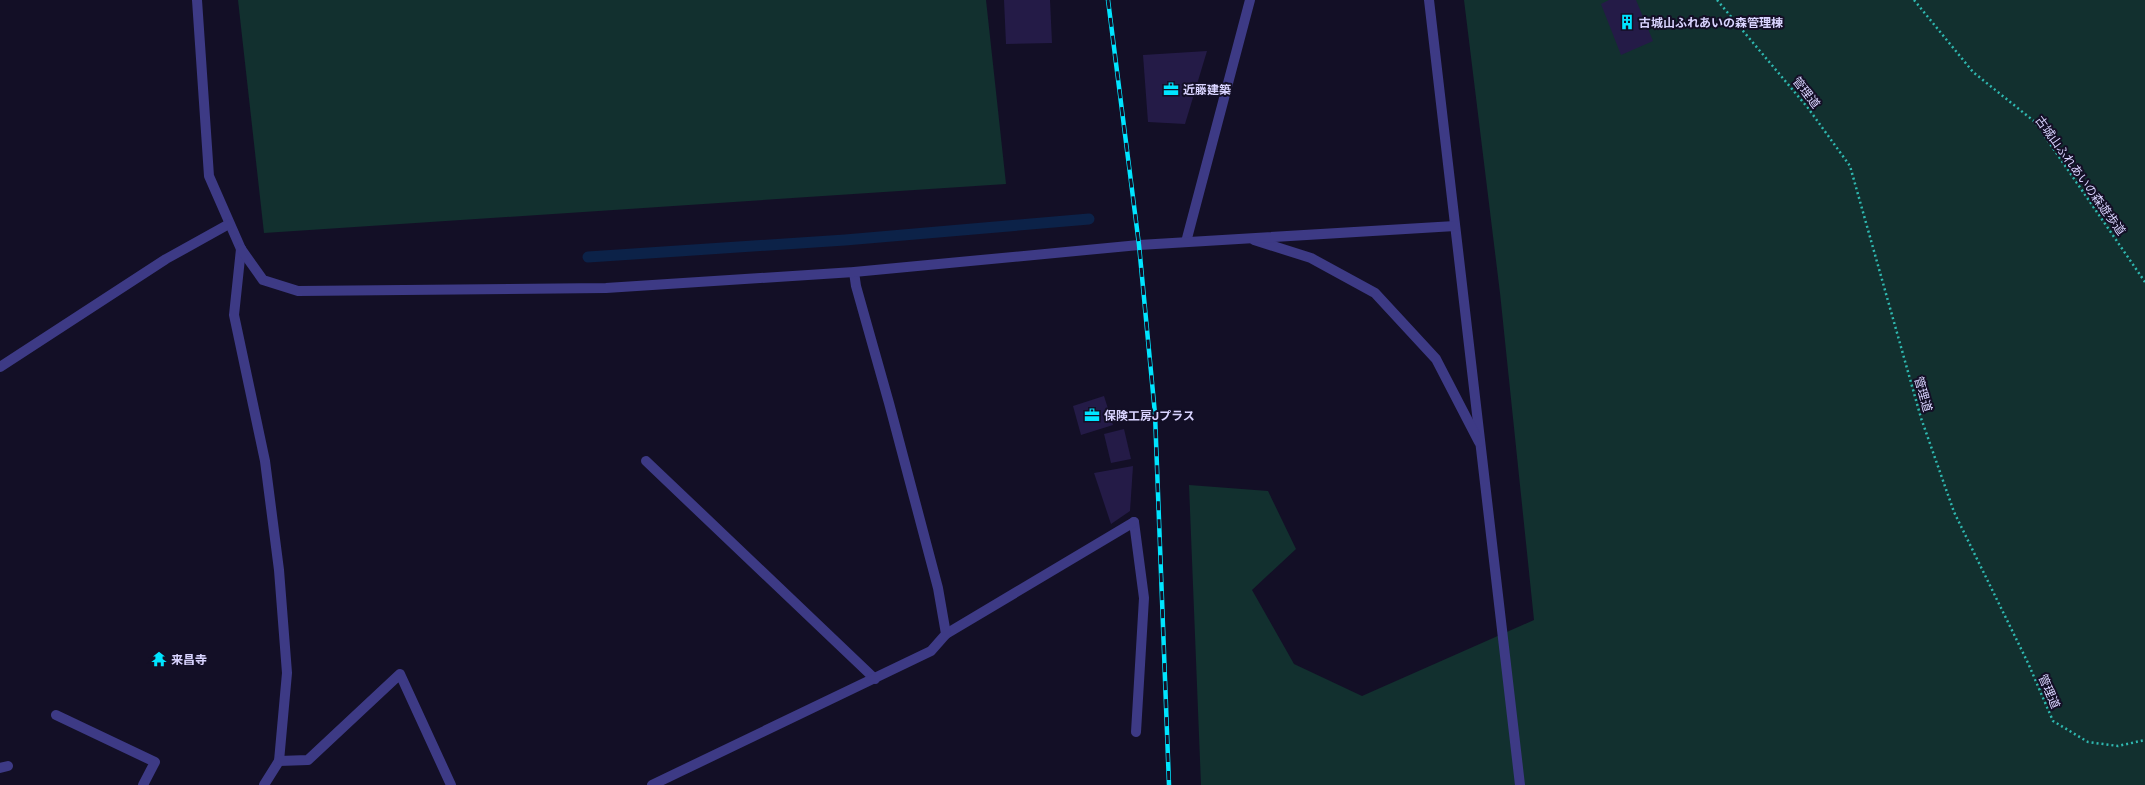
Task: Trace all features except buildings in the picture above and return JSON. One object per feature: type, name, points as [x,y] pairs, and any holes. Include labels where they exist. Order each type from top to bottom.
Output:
[{"type":"street","points":[[197,0],[210,176],[241,249],[263,280],[298,291],[606,288],[854,272],[974,259],[1186,242],[1455,226]]},
{"type":"street","points":[[1186,242],[1250,0]]},
{"type":"street","points":[[1429,0],[1520,785]]},
{"type":"street","points":[[0,367],[166,259],[230,224]]},
{"type":"street","points":[[1249,238],[1311,258],[1375,293],[1436,359],[1482,448]]},
{"type":"street","points":[[241,249],[234,315],[265,461],[278,570],[287,674],[280,761],[264,785]]},
{"type":"street","points":[[854,272],[856,286],[938,588],[946,634]]},
{"type":"street","points":[[646,461],[874,679]]},
{"type":"street","points":[[652,785],[931,651],[946,634],[1134,522],[1144,598],[1136,732]]},
{"type":"street","points":[[280,761],[308,760],[400,674],[450,785]]},
{"type":"street","points":[[56,715],[155,762],[143,785]]},
{"type":"path","name":"管理道","points":[[1717,0],[1808,108],[1850,166],[1921,418],[1954,512],[2028,663],[2053,721],[2088,742],[2118,746],[2145,740]]},
{"type":"path","name":"古城山ふれあいの森遊歩道","points":[[1914,0],[1973,72],[2035,122],[2145,282]]},
{"type":"green space","points":[[238,0],[986,0],[1006,184],[264,233]]},
{"type":"green space","points":[[1464,0],[2145,0],[2145,785],[1201,785],[1189,485],[1268,491],[1296,549],[1252,590],[1294,664],[1362,696],[1534,620],[1500,293]]},
{"type":"waterway","points":[[588,257],[845,240],[1089,219]]},
{"type":"railway","points":[[1108,0],[1139,245],[1155,414],[1169,785]]},
{"type":"place","name":"古城山ふれあいの森管理棟","points":[[1627,22]]},
{"type":"place","name":"近藤建築","points":[[1171,89]]},
{"type":"place","name":"保険工房Jプラス","points":[[1092,415]]},
{"type":"place","name":"来昌寺","points":[[159,659]]}]
